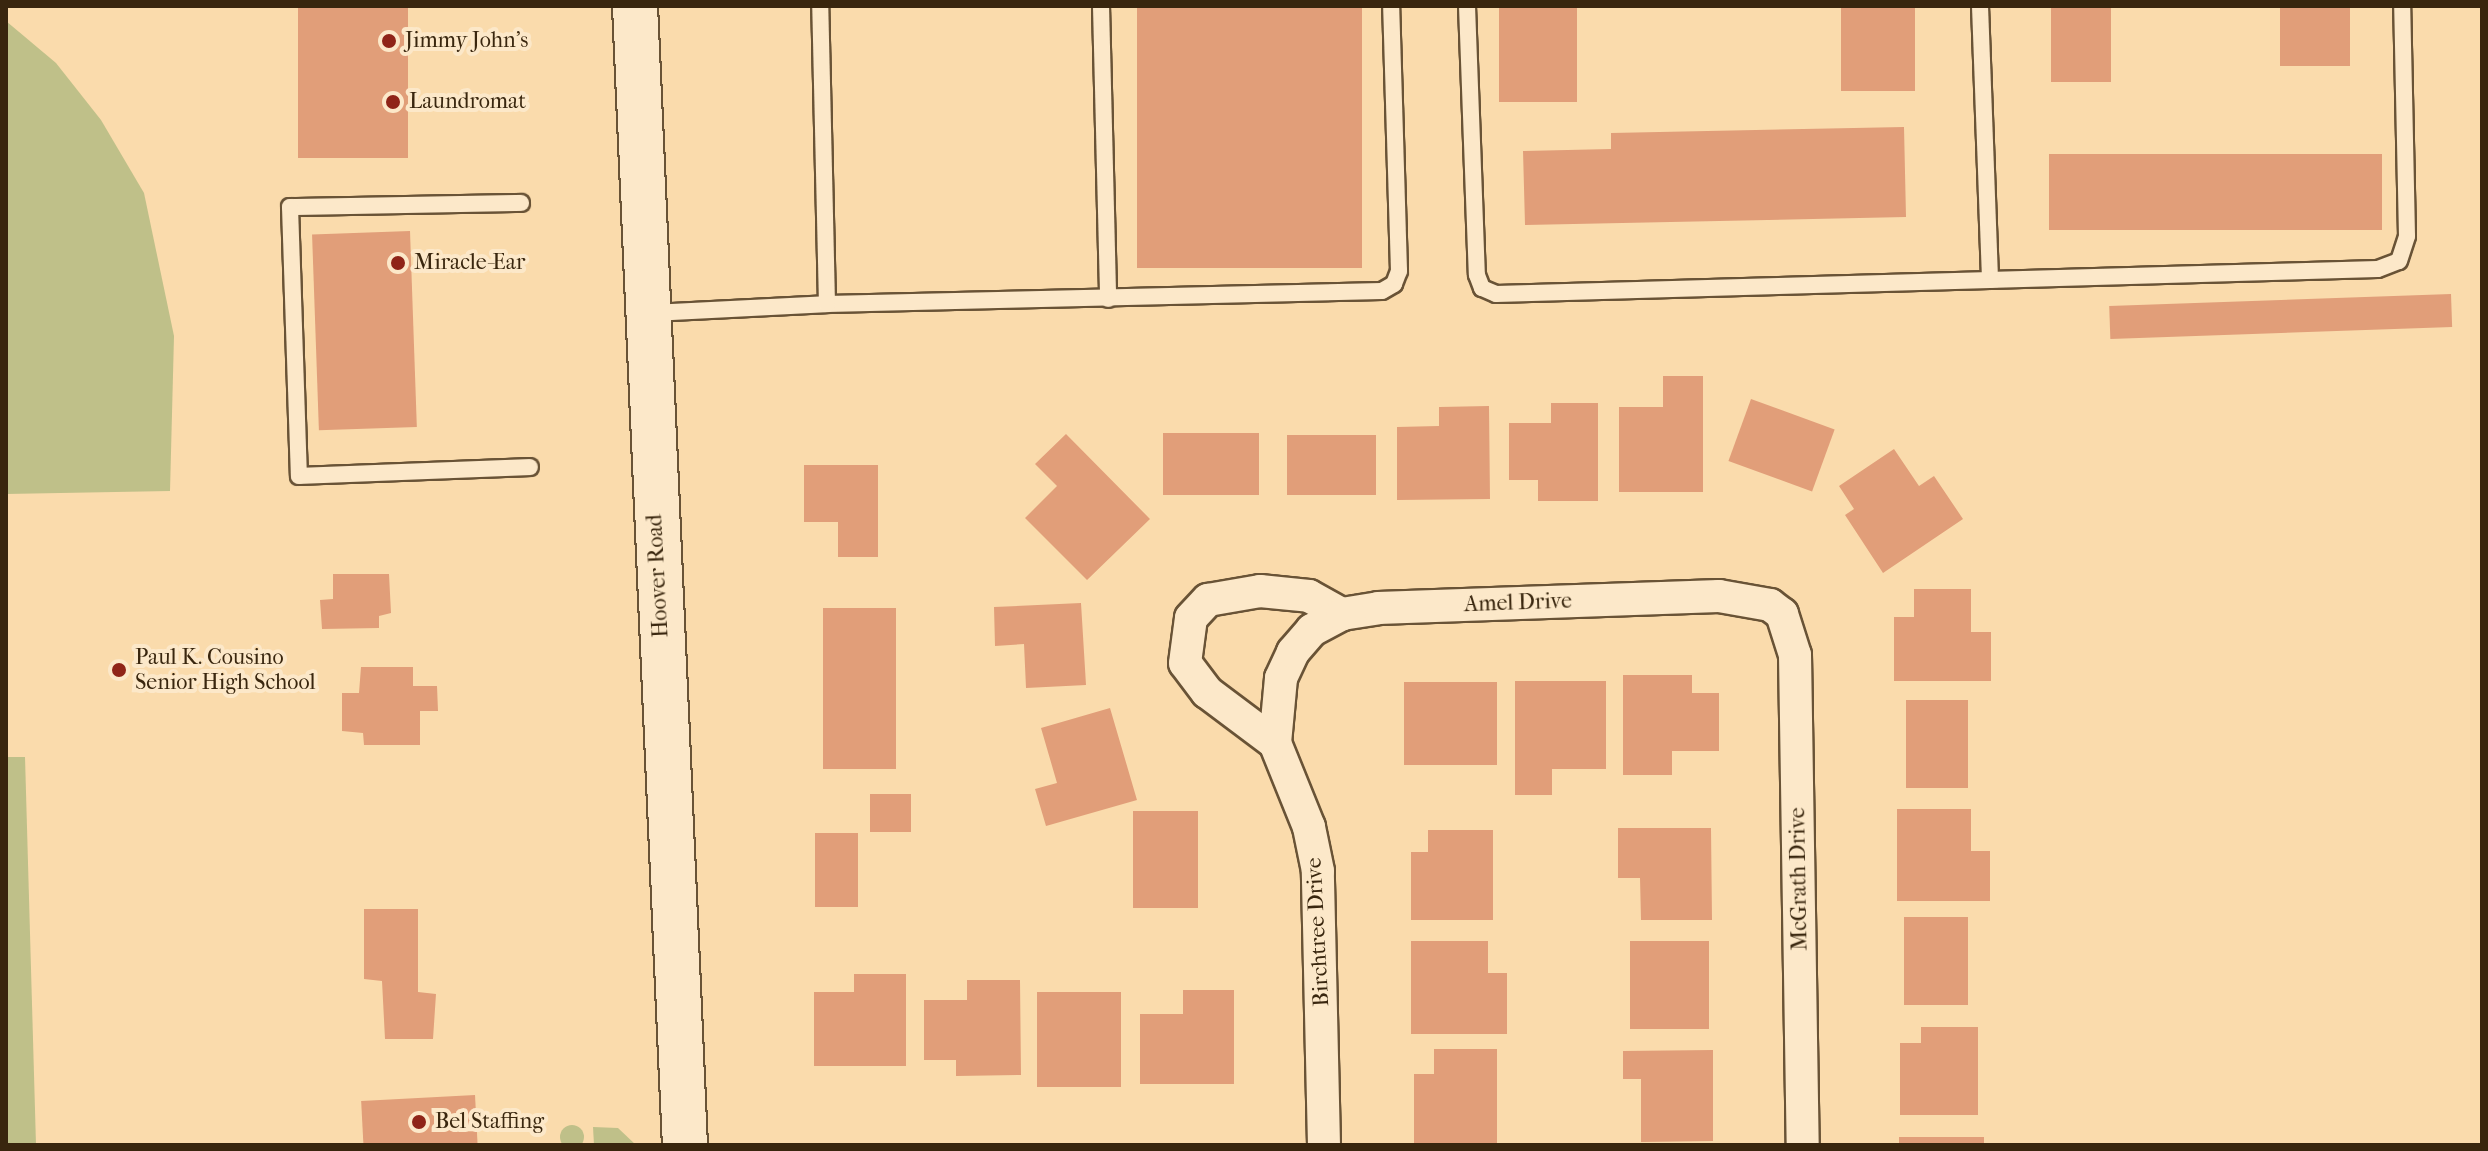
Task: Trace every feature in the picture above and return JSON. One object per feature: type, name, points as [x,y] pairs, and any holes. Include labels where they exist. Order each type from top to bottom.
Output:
[{"type":"main road","name":"Hoover Road","points":[[635,6],[646,313],[685,1145]]},
{"type":"street","points":[[1275,743],[1207,692],[1185,663],[1184,641],[1191,618],[1208,600],[1260,591],[1309,596],[1342,614]]},
{"type":"street","name":"Amel Drive","points":[[1281,678],[1312,630],[1342,614],[1378,608],[1719,596],[1770,605],[1782,614]]},
{"type":"street","name":"McGrath Drive","points":[[1782,614],[1795,655],[1798,686],[1803,1145]]},
{"type":"street","name":"Birchtree Drive","points":[[1281,678],[1275,743],[1309,827],[1318,871],[1324,1145]]},
{"type":"lane","points":[[820,6],[827,304]]},
{"type":"lane","points":[[1101,6],[1108,299]]},
{"type":"lane","points":[[646,313],[827,304],[1382,291],[1394,284],[1399,271],[1391,6]]},
{"type":"lane","points":[[1467,6],[1482,288],[1496,294],[2378,269],[2399,261],[2407,236],[2402,6]]},
{"type":"lane","points":[[1980,6],[1990,280]]},
{"type":"lane","points":[[521,203],[290,207],[298,461],[299,476],[530,467]]},
{"type":"green space","points":[[6,21],[56,63],[101,120],[144,193],[174,336],[170,491],[6,494]]},
{"type":"green space","points":[[6,757],[25,757],[36,1145],[6,1145]]},
{"type":"green space","points":[[572,1125],[580,1129],[584,1137],[580,1145],[572,1149],[564,1145],[560,1137],[564,1129]]},
{"type":"green space","points":[[593,1127],[618,1128],[636,1145],[594,1145]]},
{"type":"building","points":[[298,6],[408,6],[408,158],[298,158]]},
{"type":"building","points":[[1137,6],[1362,6],[1362,268],[1137,268]]},
{"type":"building","points":[[1499,6],[1577,6],[1577,102],[1499,102]]},
{"type":"building","points":[[1841,6],[1915,6],[1915,91],[1841,91]]},
{"type":"building","points":[[2051,6],[2111,6],[2111,82],[2051,82]]},
{"type":"building","points":[[2280,6],[2350,6],[2350,66],[2280,66]]},
{"type":"building","points":[[1904,127],[1906,217],[1525,225],[1523,151],[1611,149],[1611,133]]},
{"type":"building","points":[[2049,154],[2382,154],[2382,230],[2049,230]]},
{"type":"building","points":[[410,231],[417,427],[319,430],[312,234]]},
{"type":"building","points":[[2451,294],[2452,327],[2110,339],[2109,306]]},
{"type":"building","points":[[1663,376],[1703,376],[1703,492],[1619,492],[1619,407],[1663,407]]},
{"type":"building","points":[[1751,399],[1835,429],[1812,491],[1728,461]]},
{"type":"building","points":[[1551,403],[1598,403],[1598,501],[1538,501],[1538,480],[1509,480],[1509,423],[1551,423]]},
{"type":"building","points":[[1489,406],[1490,499],[1397,500],[1397,427],[1439,426],[1439,407]]},
{"type":"building","points":[[1163,433],[1259,433],[1259,495],[1163,495]]},
{"type":"building","points":[[1066,434],[1150,519],[1087,580],[1025,518],[1057,486],[1035,464]]},
{"type":"building","points":[[1287,435],[1376,435],[1376,495],[1287,495]]},
{"type":"building","points":[[1894,449],[1919,486],[1934,476],[1963,519],[1883,573],[1845,515],[1854,509],[1839,486]]},
{"type":"building","points":[[804,465],[878,465],[878,557],[838,557],[838,522],[804,522]]},
{"type":"building","points":[[333,574],[389,574],[391,613],[379,616],[379,628],[322,629],[320,600],[333,599]]},
{"type":"building","points":[[1914,589],[1971,589],[1971,632],[1991,632],[1991,681],[1894,681],[1894,617],[1914,617]]},
{"type":"building","points":[[1081,603],[1086,685],[1026,688],[1024,644],[995,646],[994,607]]},
{"type":"building","points":[[823,608],[896,608],[896,769],[823,769]]},
{"type":"building","points":[[361,667],[413,667],[413,686],[437,686],[438,711],[420,711],[420,745],[364,745],[363,733],[342,731],[342,693],[359,693]]},
{"type":"building","points":[[1623,675],[1692,675],[1692,693],[1719,693],[1719,751],[1672,751],[1672,775],[1623,775]]},
{"type":"building","points":[[1515,681],[1606,681],[1606,769],[1552,769],[1552,795],[1515,795]]},
{"type":"building","points":[[1404,682],[1497,682],[1497,765],[1404,765]]},
{"type":"building","points":[[1906,700],[1968,700],[1968,788],[1906,788]]},
{"type":"building","points":[[1110,708],[1137,800],[1046,826],[1035,789],[1057,783],[1041,728]]},
{"type":"building","points":[[870,794],[911,794],[911,832],[870,832]]},
{"type":"building","points":[[1897,809],[1971,809],[1971,851],[1990,851],[1990,901],[1897,901]]},
{"type":"building","points":[[1133,811],[1198,811],[1198,908],[1133,908]]},
{"type":"building","points":[[1618,828],[1711,828],[1712,920],[1641,920],[1640,878],[1618,878]]},
{"type":"building","points":[[1428,830],[1493,830],[1493,920],[1411,920],[1411,852],[1428,852]]},
{"type":"building","points":[[815,833],[858,833],[858,907],[815,907]]},
{"type":"building","points":[[364,909],[418,909],[418,992],[436,994],[433,1039],[385,1039],[382,981],[364,979]]},
{"type":"building","points":[[1904,917],[1968,917],[1968,1005],[1904,1005]]},
{"type":"building","points":[[1411,941],[1488,941],[1488,973],[1507,973],[1507,1034],[1411,1034]]},
{"type":"building","points":[[1630,941],[1709,941],[1709,1029],[1630,1029]]},
{"type":"building","points":[[854,974],[906,974],[906,1066],[814,1066],[814,992],[854,992]]},
{"type":"building","points":[[967,980],[1020,980],[1021,1075],[956,1076],[956,1060],[924,1060],[924,1000],[967,1000]]},
{"type":"building","points":[[1183,990],[1234,990],[1234,1084],[1140,1084],[1140,1014],[1183,1014]]},
{"type":"building","points":[[1037,992],[1121,992],[1121,1087],[1037,1087]]},
{"type":"building","points":[[1921,1027],[1978,1027],[1978,1115],[1900,1115],[1900,1043],[1921,1043]]},
{"type":"building","points":[[1434,1049],[1497,1049],[1497,1145],[1414,1145],[1414,1074],[1434,1074]]},
{"type":"building","points":[[1713,1050],[1713,1141],[1641,1142],[1641,1079],[1623,1079],[1623,1051]]},
{"type":"building","name":"Bel Staffing","points":[[475,1095],[478,1145],[363,1145],[361,1101]]},
{"type":"building","points":[[1899,1137],[1984,1137],[1984,1145],[1899,1145]]},
{"type":"place","name":"Jimmy John's","points":[[389,41]]},
{"type":"place","name":"Laundromat","points":[[393,102]]},
{"type":"place","name":"Miracle-Ear","points":[[398,263]]},
{"type":"place","name":"Paul K. Cousino Senior High School","points":[[119,670]]},
{"type":"place","name":"Bel Staffing","points":[[419,1122]]}]
